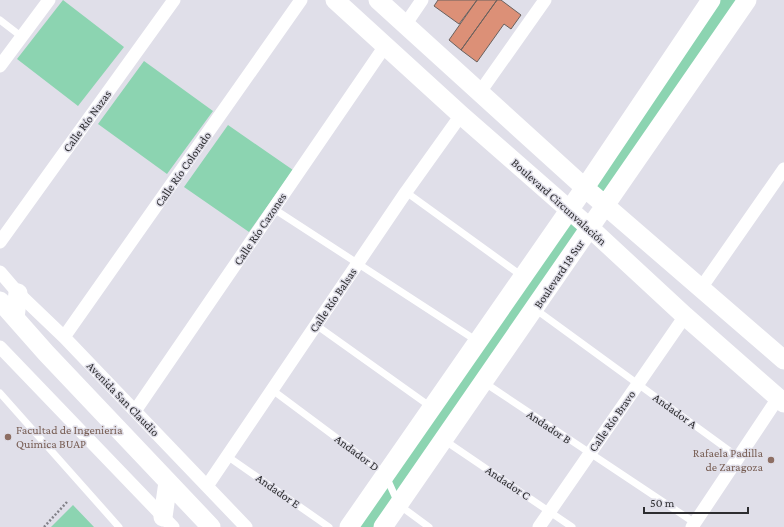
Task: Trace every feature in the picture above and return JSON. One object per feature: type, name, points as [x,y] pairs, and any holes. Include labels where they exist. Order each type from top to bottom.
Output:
[{"type":"main road","name":"Boulevard Circunvalación","points":[[335,0],[461,115],[590,228],[685,316],[781,400]]},
{"type":"main road","points":[[378,0],[585,188],[784,360]]},
{"type":"main road","points":[[349,527],[585,188],[711,0]]},
{"type":"main road","name":"Boulevard 18 Sur","points":[[383,527],[747,0]]},
{"type":"main road","points":[[8,317],[18,293]]},
{"type":"main road","name":"Avenida San Claudio","points":[[0,301],[8,317],[46,353],[211,527]]},
{"type":"main road","points":[[168,482],[168,522]]},
{"type":"street","points":[[0,66],[49,0]]},
{"type":"street","name":"Calle Río Nazas","points":[[0,242],[174,0]]},
{"type":"street","name":"Calle Río Colorado","points":[[64,337],[301,0]]},
{"type":"street","points":[[405,25],[422,0]]},
{"type":"street","points":[[480,92],[545,0]]},
{"type":"street","name":"Calle Río Cazones","points":[[135,411],[385,46]]},
{"type":"street","name":"Calle Río Balsas","points":[[207,486],[406,192],[461,115]]},
{"type":"street","points":[[701,288],[784,169]]},
{"type":"street","name":"Avenida San Claudio","points":[[0,272],[18,293],[64,337],[246,527]]},
{"type":"street","name":"Calle Río Bravo","points":[[539,527],[685,316]]},
{"type":"street","points":[[0,347],[168,522]]},
{"type":"street","points":[[693,525],[738,457],[781,400]]},
{"type":"lane","points":[[0,20],[22,37]]},
{"type":"lane","points":[[406,192],[522,277]]},
{"type":"lane","points":[[274,208],[477,342]]},
{"type":"lane","name":"Andador A","points":[[535,309],[738,457]]},
{"type":"lane","points":[[316,325],[432,408]]},
{"type":"lane","name":"Andador B","points":[[484,382],[693,525]]},
{"type":"lane","name":"Andador D","points":[[272,389],[385,474],[398,505]]},
{"type":"lane","points":[[0,393],[119,527]]},
{"type":"lane","name":"Andador C","points":[[444,440],[572,527]]},
{"type":"lane","name":"Andador E","points":[[227,456],[329,527]]},
{"type":"lane","points":[[398,505],[429,527]]},
{"type":"path","points":[[44,527],[67,502]]},
{"type":"green space","points":[[63,0],[124,47],[78,106],[17,59]]},
{"type":"green space","points":[[711,0],[748,0],[609,202],[587,183]]},
{"type":"green space","points":[[144,61],[213,111],[167,174],[98,124]]},
{"type":"green space","points":[[228,125],[293,170],[249,232],[184,187]]},
{"type":"green space","points":[[567,212],[589,232],[383,527],[349,527]]},
{"type":"green space","points":[[73,505],[94,527],[51,527]]},
{"type":"building","points":[[438,0],[477,0],[459,24],[434,6]]},
{"type":"building","points":[[477,0],[497,0],[461,50],[449,40]]},
{"type":"building","points":[[497,0],[501,0],[521,15],[511,29],[504,24],[477,62],[461,50]]},
{"type":"place","name":"Facultad de Ingenieria Quimica BUAP","points":[[8,437]]},
{"type":"place","name":"Rafaela Padilla de Zaragoza","points":[[771,460]]}]
